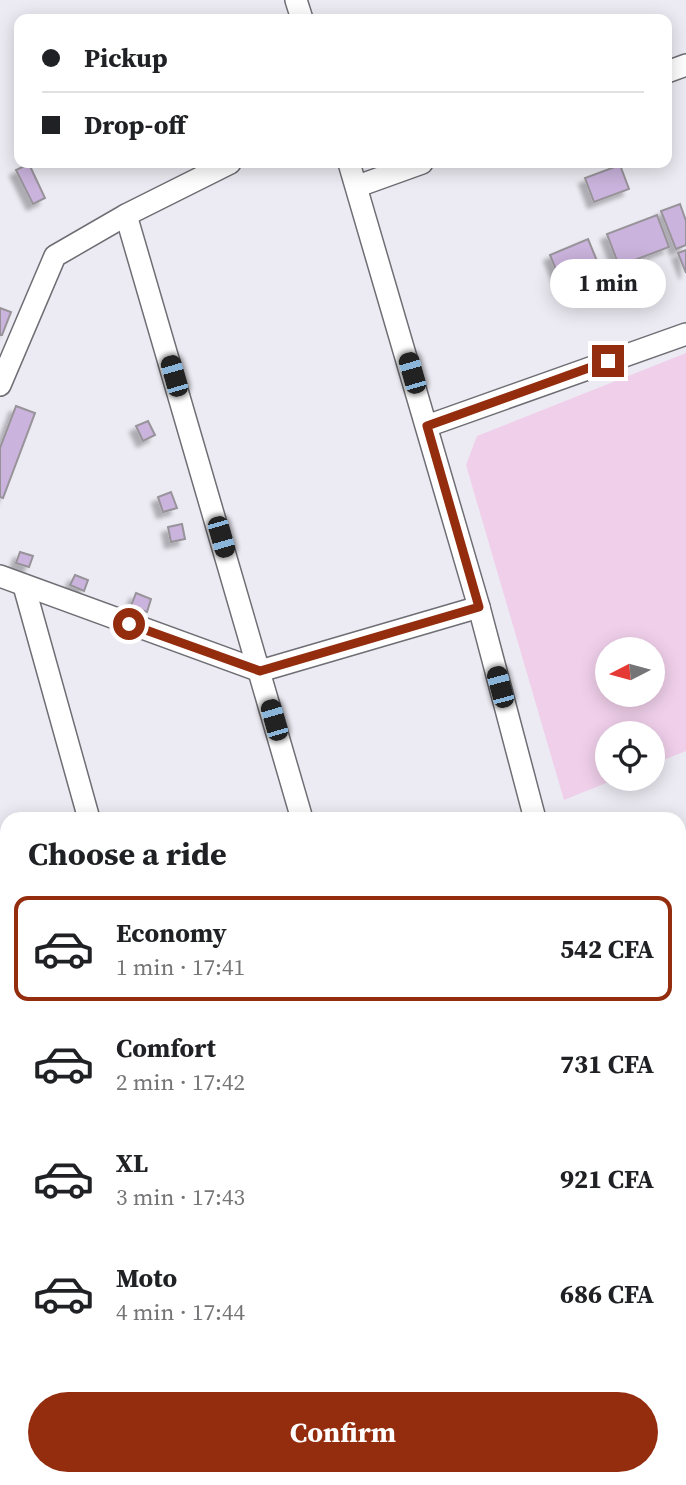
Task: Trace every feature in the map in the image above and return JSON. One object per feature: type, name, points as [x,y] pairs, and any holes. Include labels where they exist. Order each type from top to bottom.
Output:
[{"type":"street","points":[[0,384],[53,258],[127,215],[220,168]]},
{"type":"street","points":[[351,168],[479,607],[533,812]]},
{"type":"street","points":[[358,186],[408,168]]},
{"type":"street","points":[[127,215],[300,812]]},
{"type":"street","points":[[427,426],[686,334]]},
{"type":"street","points":[[0,576],[260,671],[479,607]]},
{"type":"street","points":[[24,586],[87,812]]},
{"type":"shaded area","points":[[686,353],[686,751],[665,759],[665,721],[595,721],[595,787],[564,800],[466,465],[477,436]]},
{"type":"building","points":[[31,168],[45,198],[33,204],[16,170]]},
{"type":"building","points":[[612,168],[621,168],[629,189],[594,202],[585,178]]},
{"type":"building","points":[[680,204],[686,221],[686,245],[676,249],[661,211]]},
{"type":"building","points":[[657,215],[669,247],[619,266],[607,234]]},
{"type":"building","points":[[588,239],[602,273],[564,289],[550,255]]},
{"type":"building","points":[[686,250],[686,273],[678,253]]},
{"type":"building","points":[[0,308],[11,312],[2,335],[0,335]]},
{"type":"building","points":[[16,406],[35,413],[3,498],[0,497],[0,448]]},
{"type":"building","points":[[148,421],[155,435],[143,441],[136,426]]},
{"type":"building","points":[[171,492],[177,508],[163,512],[158,497]]},
{"type":"building","points":[[182,524],[185,539],[171,542],[168,527]]},
{"type":"building","points":[[20,552],[33,556],[29,567],[16,563]]},
{"type":"building","points":[[75,575],[88,580],[84,591],[70,585]]},
{"type":"building","points":[[136,593],[151,599],[147,612],[131,606]]},
{"type":"route","points":[[129,624],[260,671],[479,607],[427,426],[608,361]]}]
